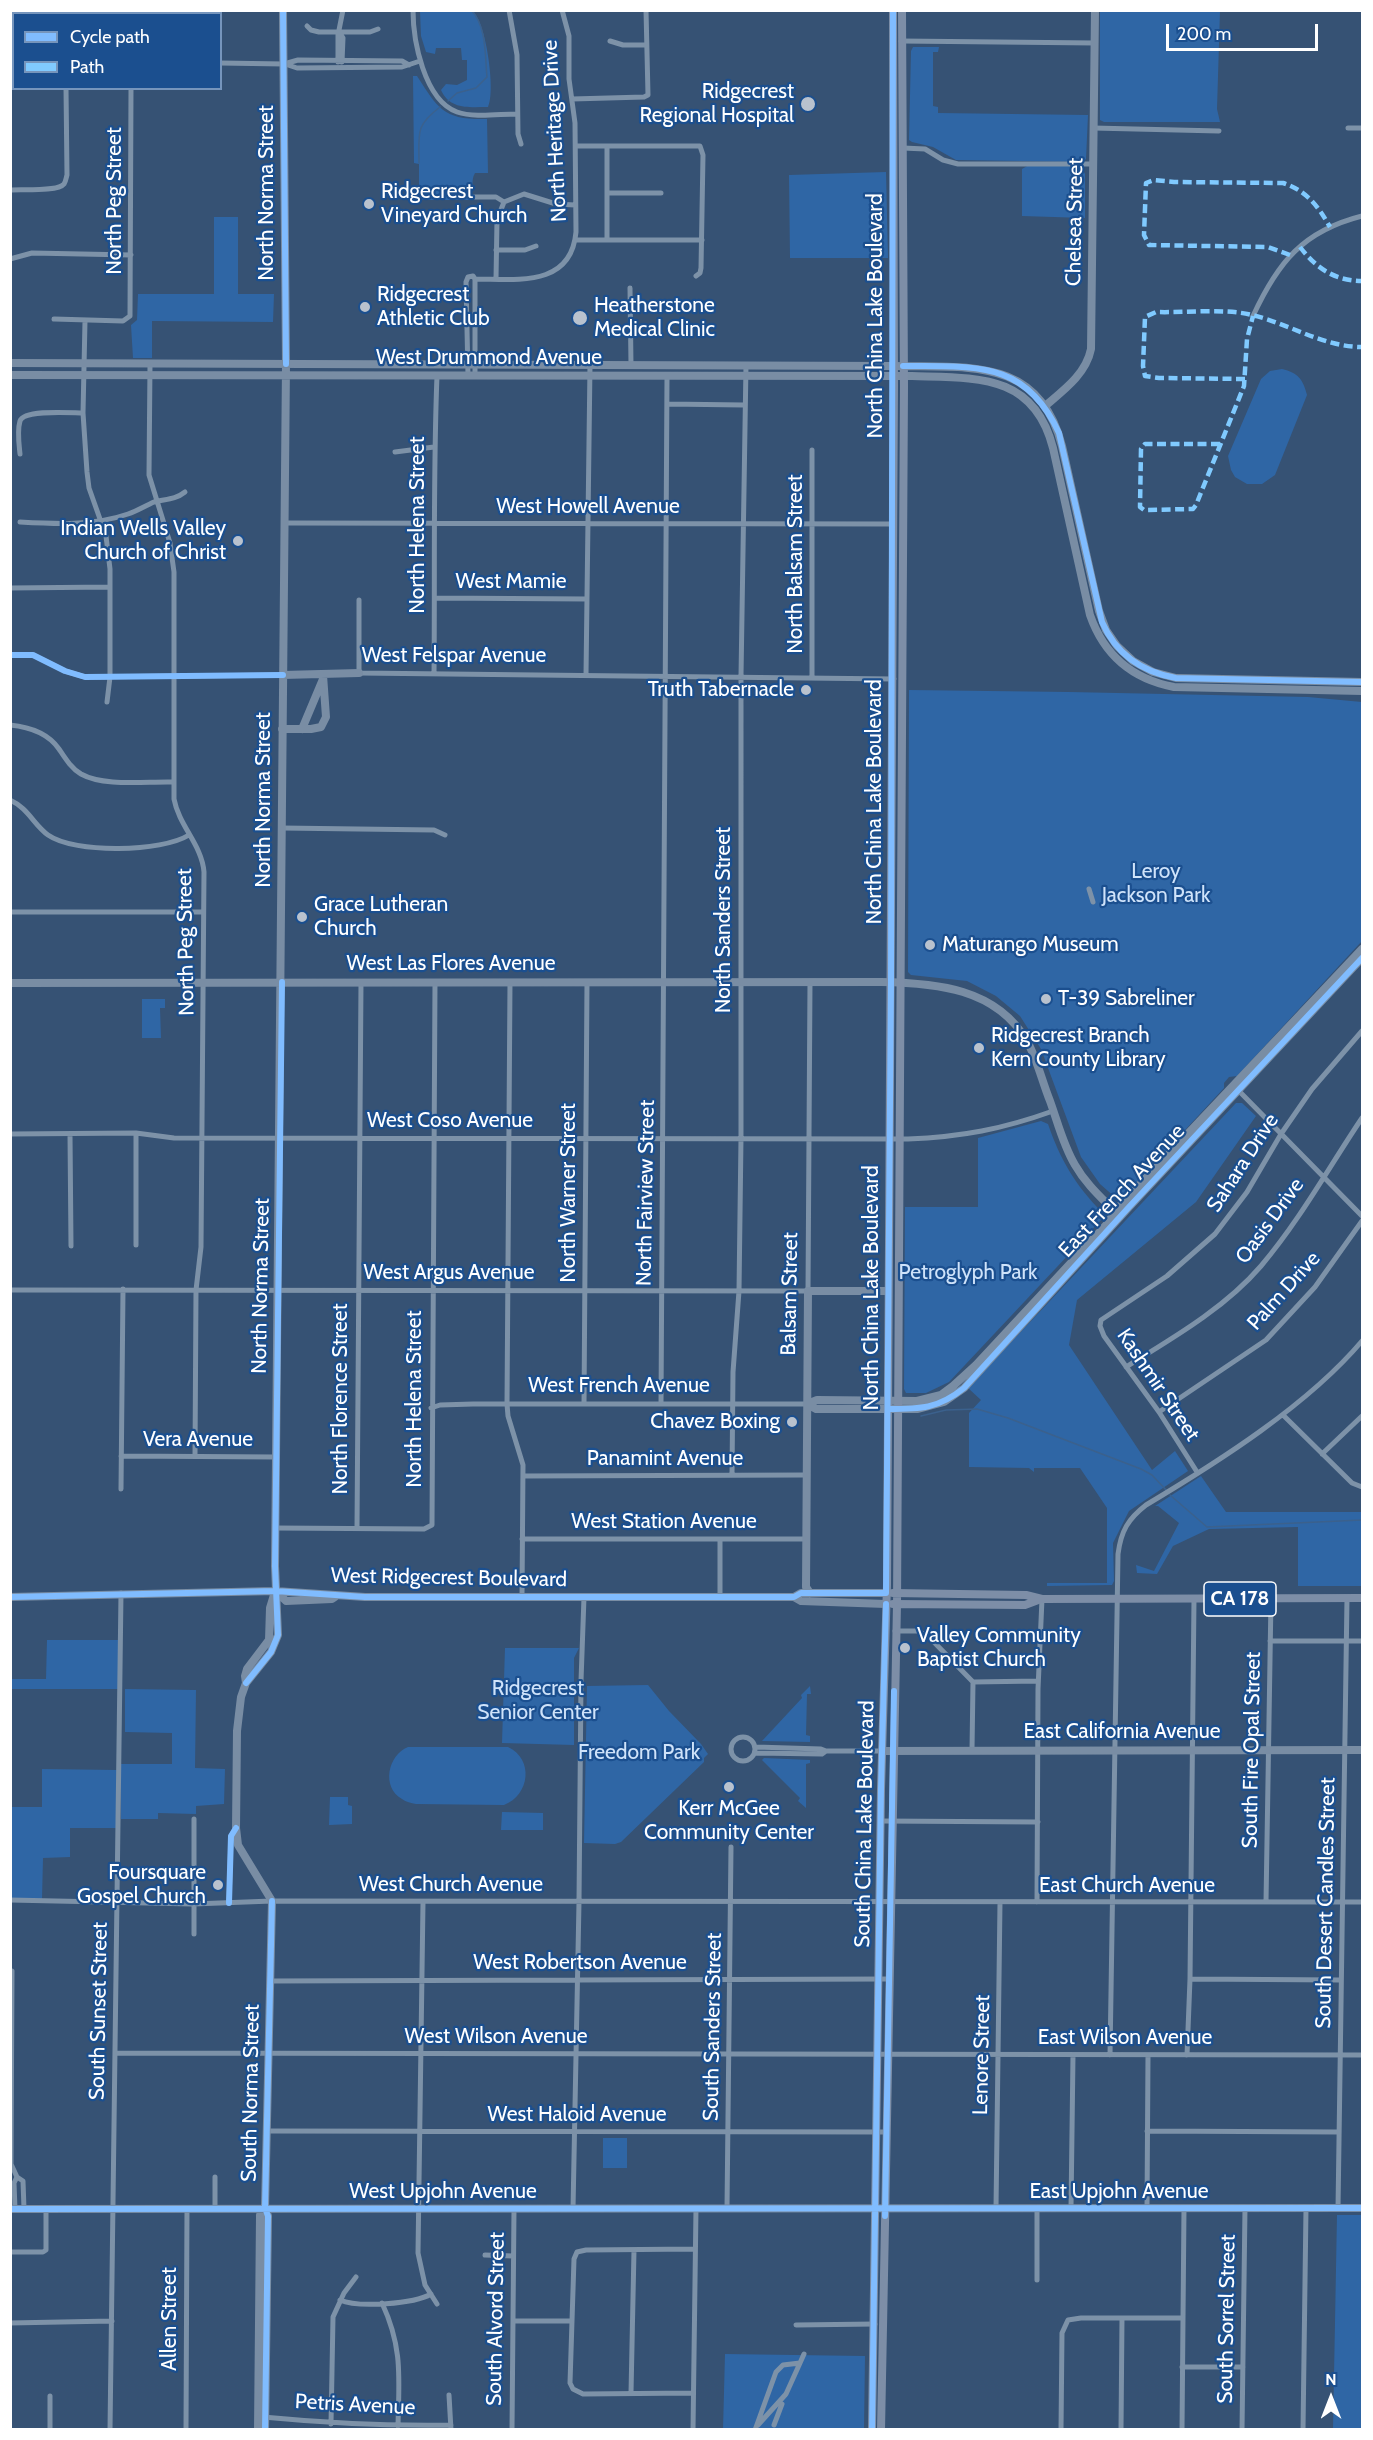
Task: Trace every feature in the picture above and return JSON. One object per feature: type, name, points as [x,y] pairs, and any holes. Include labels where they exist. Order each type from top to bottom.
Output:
[{"type":"main road","name":"North China Lake Boulevard","points":[[893,10],[898,41],[904,190],[897,679],[891,820],[896,983]]},
{"type":"main road","name":"North China Lake Boulevard","points":[[896,1593],[897,1492],[888,1291],[900,863],[893,524],[893,149],[898,41],[902,10]]},
{"type":"main road","points":[[893,149],[898,153],[900,184],[904,190]]},
{"type":"main road","points":[[891,820],[896,824],[896,850],[900,863]]},
{"type":"main road","name":"North China Lake Boulevard","points":[[886,1593],[887,1452],[897,1341],[894,1138]]},
{"type":"main road","points":[[888,1291],[893,1297],[894,1333],[897,1341]]},
{"type":"main road","points":[[887,1452],[892,1460],[893,1486],[897,1492]]},
{"type":"main road","points":[[886,1593],[896,1593]]},
{"type":"main road","name":"South China Lake Boulevard","points":[[881,2430],[875,2133],[886,1593]]},
{"type":"main road","name":"South China Lake Boulevard","points":[[872,2430],[886,2208],[896,1593]]},
{"type":"main road","name":"CA 178","points":[[896,1593],[1026,1595],[1042,1599],[1362,1598]]},
{"type":"main road","name":"CA 178","points":[[897,1604],[1026,1605],[1042,1599]]},
{"type":"main road","name":"West Ridgecrest Boulevard","points":[[886,1604],[897,1604]]},
{"type":"street","name":"North Norma Street","points":[[276,1591],[282,982],[284,10]]},
{"type":"street","points":[[338,67],[343,38],[339,32],[343,10]]},
{"type":"street","points":[[413,10],[415,42],[420,61],[440,98],[455,111],[469,114],[517,114]]},
{"type":"street","name":"North Heritage Drive","points":[[474,277],[530,279],[551,273],[567,260],[575,240],[576,146],[569,79],[569,36],[562,10]]},
{"type":"street","points":[[572,99],[644,98],[648,95],[646,10]]},
{"type":"street","name":"Chelsea Street","points":[[1037,411],[1080,375],[1090,357],[1095,10]]},
{"type":"street","points":[[510,11],[517,55],[517,114],[521,144]]},
{"type":"street","points":[[307,26],[315,31],[370,32],[378,29]]},
{"type":"street","points":[[610,41],[623,45],[646,45]]},
{"type":"street","points":[[898,41],[1095,43]]},
{"type":"street","points":[[284,64],[298,60],[341,60],[402,61],[409,65]]},
{"type":"street","points":[[222,63],[284,64],[297,68],[402,67],[420,61]]},
{"type":"street","points":[[10,190],[50,189],[65,184],[66,90]]},
{"type":"street","name":"North Peg Street","points":[[85,321],[123,321],[130,314],[132,90]]},
{"type":"street","points":[[1093,128],[1219,131]]},
{"type":"street","points":[[1348,128],[1362,128]]},
{"type":"street","points":[[576,146],[700,146],[703,155],[702,240],[701,270],[696,276]]},
{"type":"street","points":[[607,146],[607,240]]},
{"type":"street","points":[[903,148],[925,149],[943,160],[958,164],[1094,164]]},
{"type":"street","points":[[608,193],[661,193]]},
{"type":"street","points":[[496,279],[497,220],[504,202],[524,194],[556,204],[575,205]]},
{"type":"street","points":[[472,197],[496,197],[504,202]]},
{"type":"street","points":[[1253,315],[1268,284],[1290,255],[1330,227],[1362,216]]},
{"type":"street","points":[[575,240],[702,240]]},
{"type":"street","points":[[496,250],[525,250],[536,246]]},
{"type":"street","points":[[10,259],[33,253],[131,255]]},
{"type":"street","points":[[471,364],[466,282],[468,277],[474,277],[471,376]]},
{"type":"street","points":[[627,365],[630,288]]},
{"type":"street","points":[[54,319],[85,321],[83,413],[88,480],[109,553],[110,676],[107,702]]},
{"type":"street","name":"West Drummond Avenue","points":[[10,363],[746,365],[973,368],[992,370],[1022,384],[1045,406]]},
{"type":"street","name":"North Peg Street","points":[[150,365],[148,468],[173,553],[176,810],[198,849],[204,865],[201,1247],[196,1290],[195,1456]]},
{"type":"street","points":[[353,365],[353,376]]},
{"type":"street","points":[[586,675],[590,365]]},
{"type":"street","name":"North Sanders Street","points":[[732,1475],[734,1340],[739,1291],[741,1138],[741,676],[746,365]]},
{"type":"street","name":"West Drummond Avenue","points":[[10,375],[970,378],[990,380],[1013,389],[1037,411]]},
{"type":"street","name":"North Helena Street","points":[[434,674],[436,523],[434,447],[437,376]]},
{"type":"street","points":[[666,676],[667,377]]},
{"type":"street","points":[[667,404],[744,405]]},
{"type":"street","points":[[1045,406],[1061,440],[1102,622],[1110,638],[1124,654],[1153,672],[1176,678],[1362,682]]},
{"type":"street","points":[[1037,411],[1049,434],[1094,625],[1109,651],[1126,668],[1147,680],[1174,687],[1362,691]]},
{"type":"street","points":[[20,454],[19,431],[20,419],[23,416],[33,413],[83,413]]},
{"type":"street","points":[[395,452],[434,447]]},
{"type":"street","name":"North Balsam Street","points":[[812,450],[812,678]]},
{"type":"street","points":[[20,522],[68,523],[101,520],[128,514],[157,501],[172,499],[185,492]]},
{"type":"street","name":"West Howell Avenue","points":[[284,523],[893,524]]},
{"type":"street","points":[[10,588],[110,587]]},
{"type":"street","name":"West Mamie","points":[[435,598],[587,599]]},
{"type":"street","points":[[359,673],[360,600]]},
{"type":"street","name":"West Felspar Avenue","points":[[10,655],[33,656],[72,674],[85,677],[283,675],[323,677],[359,673],[897,679]]},
{"type":"street","name":"North Fairview Street","points":[[661,1404],[666,676]]},
{"type":"street","points":[[282,729],[317,728],[325,720],[323,677]]},
{"type":"street","points":[[302,729],[323,677]]},
{"type":"street","points":[[10,725],[40,732],[56,746],[71,766],[90,778],[113,781],[174,782]]},
{"type":"street","points":[[10,800],[23,808],[47,834],[80,847],[158,847],[189,835]]},
{"type":"street","points":[[282,828],[434,830],[445,835]]},
{"type":"street","points":[[1089,889],[1092,902]]},
{"type":"street","points":[[10,912],[203,912]]},
{"type":"street","name":"East French Avenue","points":[[1236,1088],[1241,1078],[1362,949]]},
{"type":"street","name":"East French Avenue","points":[[892,1405],[933,1406],[944,1402],[964,1388],[1118,1214],[1362,958]]},
{"type":"street","name":"North Florence Street","points":[[357,1528],[362,982]]},
{"type":"street","name":"North Helena Street","points":[[357,1528],[424,1529],[432,1525],[435,982]]},
{"type":"street","points":[[510,982],[507,1404],[508,1416],[520,1452],[523,1476],[522,1596]]},
{"type":"street","name":"North Warner Street","points":[[584,1404],[587,982]]},
{"type":"street","name":"West Las Flores Avenue","points":[[10,983],[810,982],[896,983],[954,988],[985,1000],[1004,1014],[1020,1031],[1030,1048],[1065,1146],[1075,1166],[1095,1192],[1118,1214]]},
{"type":"street","name":"Balsam Street","points":[[810,982],[806,1587],[816,1602]]},
{"type":"street","name":"Sahara Drive","points":[[1105,1316],[1167,1276],[1215,1234],[1247,1192],[1281,1134],[1333,1063],[1362,1031]]},
{"type":"street","points":[[1236,1088],[1362,1219]]},
{"type":"street","name":"West Coso Avenue","points":[[10,1134],[136,1133],[174,1138],[941,1137],[978,1133],[1013,1125],[1053,1111]]},
{"type":"street","name":"Oasis Drive","points":[[1126,1367],[1222,1304],[1252,1275],[1293,1225],[1362,1118]]},
{"type":"street","points":[[136,1133],[136,1245]]},
{"type":"street","points":[[70,1134],[71,1246]]},
{"type":"street","name":"Palm Drive","points":[[1159,1412],[1266,1340],[1315,1287],[1362,1219]]},
{"type":"street","points":[[122,1489],[123,1289]]},
{"type":"street","name":"West Argus Avenue","points":[[10,1290],[888,1291]]},
{"type":"street","name":"Kashmir Street","points":[[1105,1316],[1100,1323],[1104,1336],[1159,1412],[1197,1472]]},
{"type":"street","points":[[1110,2055],[1118,1554],[1124,1527],[1146,1505],[1284,1415],[1346,1359],[1362,1341]]},
{"type":"street","name":"West French Avenue","points":[[431,1408],[440,1405],[507,1404],[807,1404],[817,1400],[892,1405]]},
{"type":"street","points":[[1284,1415],[1350,1481],[1362,1487]]},
{"type":"street","points":[[1322,1454],[1362,1416]]},
{"type":"street","name":"Vera Avenue","points":[[121,1456],[276,1457]]},
{"type":"street","name":"Panamint Avenue","points":[[523,1476],[807,1475]]},
{"type":"street","points":[[275,1528],[357,1528]]},
{"type":"street","name":"West Station Avenue","points":[[522,1539],[806,1539]]},
{"type":"street","points":[[720,1539],[720,1597]]},
{"type":"street","name":"West Ridgecrest Boulevard","points":[[10,1597],[276,1591],[286,1601],[332,1599],[336,1596],[794,1597],[801,1593],[886,1593]]},
{"type":"street","name":"South Norma Street","points":[[265,2430],[262,2416],[260,2215],[265,2208],[272,1901],[263,1882],[238,1845],[236,1828],[237,1731],[241,1697],[246,1683],[275,1646],[279,1628],[276,1591]]},
{"type":"street","name":"South Sunset Street","points":[[110,2430],[122,1593]]},
{"type":"street","points":[[573,2208],[584,1596]]},
{"type":"street","name":"West Ridgecrest Boulevard","points":[[794,1597],[801,1601],[886,1604]]},
{"type":"street","name":"South Desert Candles Street","points":[[1338,2208],[1347,1598]]},
{"type":"street","points":[[1037,1902],[1038,1681],[1042,1599]]},
{"type":"street","points":[[1187,2055],[1190,1979],[1194,1599]]},
{"type":"street","name":"South Fire Opal Street","points":[[1266,1902],[1271,1599]]},
{"type":"street","points":[[895,1631],[917,1631],[927,1635],[973,1682],[972,1750]]},
{"type":"street","points":[[1270,1641],[1362,1641]]},
{"type":"street","points":[[973,1682],[1038,1681]]},
{"type":"street","points":[[743,1737],[752,1740],[756,1750],[752,1759],[741,1761],[733,1756],[731,1748],[734,1740],[743,1737]]},
{"type":"street","points":[[756,1750],[822,1754],[826,1751],[882,1751]]},
{"type":"street","name":"East California Avenue","points":[[882,1751],[1362,1750]]},
{"type":"street","points":[[194,1819],[192,1904],[195,1907],[194,1934]]},
{"type":"street","points":[[881,1821],[1038,1822]]},
{"type":"street","name":"South Norma Street","points":[[229,1903],[231,1836],[236,1828]]},
{"type":"street","name":"South Sanders Street","points":[[727,2208],[732,1847]]},
{"type":"street","name":"West Church Avenue","points":[[10,1900],[192,1904],[272,1901],[891,1902]]},
{"type":"street","points":[[423,1902],[419,2264],[424,2284],[437,2304]]},
{"type":"street","name":"East Church Avenue","points":[[891,1902],[1362,1902]]},
{"type":"street","name":"Lenore Street","points":[[996,2208],[1000,1902]]},
{"type":"street","points":[[12,1971],[11,2164],[17,2177],[14,2183],[17,2209]]},
{"type":"street","name":"West Robertson Avenue","points":[[270,1980],[889,1979]]},
{"type":"street","points":[[1190,1979],[1340,1980]]},
{"type":"street","name":"West Wilson Avenue","points":[[115,2053],[877,2055]]},
{"type":"street","points":[[877,2055],[888,2055]]},
{"type":"street","name":"East Wilson Avenue","points":[[888,2055],[1362,2055]]},
{"type":"street","points":[[1071,2208],[1073,2055]]},
{"type":"street","points":[[1147,2208],[1148,2055]]},
{"type":"street","name":"West Haloid Avenue","points":[[267,2131],[887,2133]]},
{"type":"street","points":[[1147,2131],[1338,2132]]},
{"type":"street","points":[[215,2177],[215,2208]]},
{"type":"street","name":"Allen Street","points":[[186,2430],[187,2208]]},
{"type":"street","points":[[693,2430],[696,2208]]},
{"type":"street","name":"West Upjohn Avenue","points":[[17,2209],[875,2208]]},
{"type":"street","name":"East Upjohn Avenue","points":[[875,2208],[1362,2208]]},
{"type":"street","points":[[1037,2208],[1037,2280]]},
{"type":"street","points":[[1182,2430],[1184,2208]]},
{"type":"street","name":"South Sorrel Street","points":[[1242,2430],[1245,2208]]},
{"type":"street","points":[[1303,2430],[1306,2208]]},
{"type":"street","points":[[10,2252],[43,2252],[46,2250],[46,2209]]},
{"type":"street","name":"South Alvord Street","points":[[512,2430],[514,2209]]},
{"type":"street","points":[[693,2393],[584,2394],[573,2389],[570,2383],[574,2259],[579,2252],[696,2249]]},
{"type":"street","points":[[631,2393],[634,2250]]},
{"type":"street","points":[[485,2256],[513,2256]]},
{"type":"street","points":[[331,2424],[333,2317],[340,2300],[356,2277]]},
{"type":"street","points":[[340,2300],[352,2304],[410,2303],[431,2295]]},
{"type":"street","points":[[382,2303],[394,2331],[398,2349],[398,2426]]},
{"type":"street","points":[[1060,2430],[1062,2333],[1068,2320],[1074,2318],[1183,2318]]},
{"type":"street","points":[[1121,2430],[1122,2318]]},
{"type":"street","points":[[10,2323],[112,2321]]},
{"type":"street","points":[[513,2321],[572,2321]]},
{"type":"street","points":[[796,2325],[878,2324]]},
{"type":"street","points":[[774,2425],[804,2354]]},
{"type":"street","points":[[755,2430],[776,2372],[783,2365],[800,2363]]},
{"type":"street","points":[[1182,2367],[1243,2367]]},
{"type":"street","points":[[755,2430],[786,2394]]},
{"type":"street","points":[[449,2395],[451,2427]]},
{"type":"street","points":[[50,2396],[51,2430]]},
{"type":"street","name":"South Norma Street","points":[[258,2430],[262,2416]]},
{"type":"street","name":"Petris Avenue","points":[[262,2416],[331,2424],[451,2427]]},
{"type":"green space","points":[[420,11],[473,11],[478,18],[486,42],[490,73],[491,87],[488,107],[461,106],[449,101],[445,96],[441,90],[446,84],[457,85],[467,80],[467,60],[462,60],[461,48],[436,48],[435,54],[426,52],[421,36]]},
{"type":"green space","points":[[1100,11],[1220,11],[1217,109],[1220,122],[1104,122],[1100,120]]},
{"type":"green space","points":[[913,47],[939,47],[938,52],[933,52],[933,106],[938,107],[938,113],[1088,115],[1086,159],[1082,162],[956,160],[933,147],[912,142],[909,140],[911,51]]},
{"type":"green space","points":[[413,76],[417,76],[437,105],[444,111],[461,117],[487,119],[488,173],[475,173],[470,200],[419,200],[419,164],[414,163]]},
{"type":"green space","points":[[1029,165],[1081,166],[1085,174],[1085,218],[1022,216],[1022,169]]},
{"type":"green space","points":[[886,172],[888,258],[790,258],[789,175]]},
{"type":"green space","points":[[214,217],[238,217],[238,294],[274,294],[273,322],[152,321],[152,358],[133,358],[131,325],[137,320],[138,294],[214,294]]},
{"type":"green space","points":[[1282,369],[1292,372],[1299,378],[1307,395],[1275,475],[1262,484],[1247,484],[1235,477],[1228,456],[1261,379],[1270,371]]},
{"type":"green space","name":"Leroy Jackson Park","points":[[909,690],[1308,697],[1362,702],[1362,941],[1237,1076],[1229,1077],[1224,1083],[1224,1088],[1122,1198],[1116,1198],[1100,1184],[1081,1157],[1041,1049],[1020,1016],[996,996],[967,981],[911,975],[908,972]]},
{"type":"green space","points":[[142,999],[165,999],[165,1008],[160,1008],[161,1038],[142,1038]]},
{"type":"green space","points":[[1236,1103],[1242,1103],[1256,1116],[1196,1202],[1077,1300],[1069,1345],[1152,1470],[1175,1451],[1188,1471],[1129,1511],[1113,1543],[1114,1581],[1112,1585],[1047,1586],[1047,1583],[1107,1583],[1107,1508],[1080,1468],[1034,1468],[1034,1472],[1029,1468],[969,1467],[969,1413],[981,1400],[968,1388]]},
{"type":"green space","name":"Petroglyph Park","points":[[1041,1121],[1048,1124],[1069,1171],[1102,1212],[1102,1219],[949,1382],[926,1393],[906,1393],[904,1389],[905,1207],[978,1207],[978,1138]]},
{"type":"green space","points":[[1201,1476],[1226,1512],[1362,1512],[1362,1586],[1298,1586],[1298,1527],[1209,1529],[1173,1546],[1157,1574],[1137,1573],[1136,1565],[1154,1571],[1179,1523],[1155,1506]]},
{"type":"green space","points":[[47,1640],[119,1640],[119,1689],[11,1689],[11,1679],[46,1679]]},
{"type":"green space","name":"Ridgecrest Senior Center","points":[[505,1648],[579,1648],[574,1658],[574,1745],[502,1743]]},
{"type":"green space","name":"Freedom Park","points":[[648,1685],[708,1754],[704,1762],[621,1842],[615,1844],[584,1843],[587,1686]]},
{"type":"green space","points":[[810,1686],[811,1694],[807,1694],[806,1735],[810,1736],[810,1742],[762,1741],[802,1698],[801,1695]]},
{"type":"green space","points":[[125,1689],[196,1690],[195,1768],[225,1769],[224,1804],[196,1806],[196,1814],[158,1813],[158,1819],[121,1819],[121,1764],[172,1764],[172,1733],[125,1732]]},
{"type":"green space","points":[[408,1747],[508,1747],[522,1760],[526,1777],[524,1785],[513,1800],[504,1805],[409,1802],[395,1794],[389,1779],[396,1757]]},
{"type":"green space","points":[[764,1758],[810,1760],[810,1763],[806,1764],[806,1808],[798,1801],[800,1798],[762,1760]]},
{"type":"green space","points":[[42,1769],[117,1770],[116,1828],[70,1828],[70,1857],[43,1858],[42,1899],[11,1899],[11,1807],[42,1807]]},
{"type":"green space","points":[[330,1797],[348,1797],[348,1805],[352,1806],[352,1824],[329,1825]]},
{"type":"green space","points":[[502,1812],[543,1813],[543,1830],[501,1830]]},
{"type":"green space","points":[[603,2138],[627,2138],[627,2168],[603,2168]]},
{"type":"green space","points":[[1337,2215],[1362,2215],[1362,2429],[1333,2429]]},
{"type":"green space","points":[[725,2354],[865,2356],[864,2429],[723,2430]]},
{"type":"waterway","points":[[471,10],[480,24],[485,51],[487,77],[477,87]]},
{"type":"waterway","points":[[448,101],[457,93],[476,88]]},
{"type":"waterway","points":[[419,163],[422,125],[440,107]]},
{"type":"waterway","points":[[921,1416],[946,1410],[977,1409],[1008,1418],[1141,1469],[1152,1475],[1167,1491]]},
{"type":"waterway","points":[[1170,1495],[1207,1527],[1362,1520]]},
{"type":"marked path","points":[[1290,255],[1268,247],[1149,245],[1144,235],[1146,183],[1154,180],[1283,183],[1299,190],[1311,200],[1330,227]]},
{"type":"marked path","points":[[1300,247],[1327,272],[1343,279],[1362,281]]},
{"type":"marked path","points":[[1245,379],[1145,376],[1143,366],[1145,317],[1156,312],[1241,313],[1266,319],[1334,343],[1362,347]]},
{"type":"marked path","points":[[1220,444],[1145,444],[1141,449],[1140,507],[1144,510],[1193,509],[1196,505],[1244,386],[1247,339],[1253,316]]},
{"type":"cycle path","points":[[283,10],[286,364]]},
{"type":"cycle path","points":[[10,1597],[275,1591],[365,1597],[794,1597],[801,1593],[886,1593],[891,982],[893,10]]},
{"type":"cycle path","points":[[903,366],[953,366],[995,372],[1030,391],[1045,409],[1059,433],[1102,622],[1115,643],[1132,660],[1152,671],[1176,678],[1362,682]]},
{"type":"cycle path","points":[[10,655],[33,655],[65,671],[85,677],[283,675]]},
{"type":"cycle path","points":[[888,1409],[910,1409],[937,1404],[964,1388],[1129,1207],[1362,958]]},
{"type":"cycle path","points":[[246,1683],[271,1652],[278,1635],[275,1566],[282,982]]},
{"type":"cycle path","points":[[872,2430],[881,1789],[886,1604]]},
{"type":"cycle path","points":[[885,2216],[894,1691]]},
{"type":"cycle path","points":[[229,1903],[231,1836],[236,1828]]},
{"type":"cycle path","points":[[265,2430],[268,2216],[265,2208],[272,1901]]},
{"type":"cycle path","points":[[10,2209],[1362,2208]]},
{"type":"place","name":"Ridgecrest Regional Hospital","points":[[808,104]]},
{"type":"place","name":"Ridgecrest Vineyard Church","points":[[369,204]]},
{"type":"place","name":"Ridgecrest Athletic Club","points":[[365,307]]},
{"type":"place","name":"Heatherstone Medical Clinic","points":[[580,318]]},
{"type":"place","name":"Indian Wells Valley Church of Christ","points":[[238,541]]},
{"type":"place","name":"Truth Tabernacle","points":[[806,690]]},
{"type":"place","name":"Grace Lutheran Church","points":[[302,917]]},
{"type":"place","name":"Maturango Museum","points":[[930,945]]},
{"type":"place","name":"T-39 Sabreliner","points":[[1046,999]]},
{"type":"place","name":"Ridgecrest Branch Kern County Library","points":[[979,1048]]},
{"type":"place","name":"Chavez Boxing","points":[[792,1422]]},
{"type":"place","name":"Valley Community Baptist Church","points":[[905,1648]]},
{"type":"place","name":"Kerr McGee Community Center","points":[[729,1787]]},
{"type":"place","name":"Foursquare Gospel Church","points":[[218,1885]]}]
